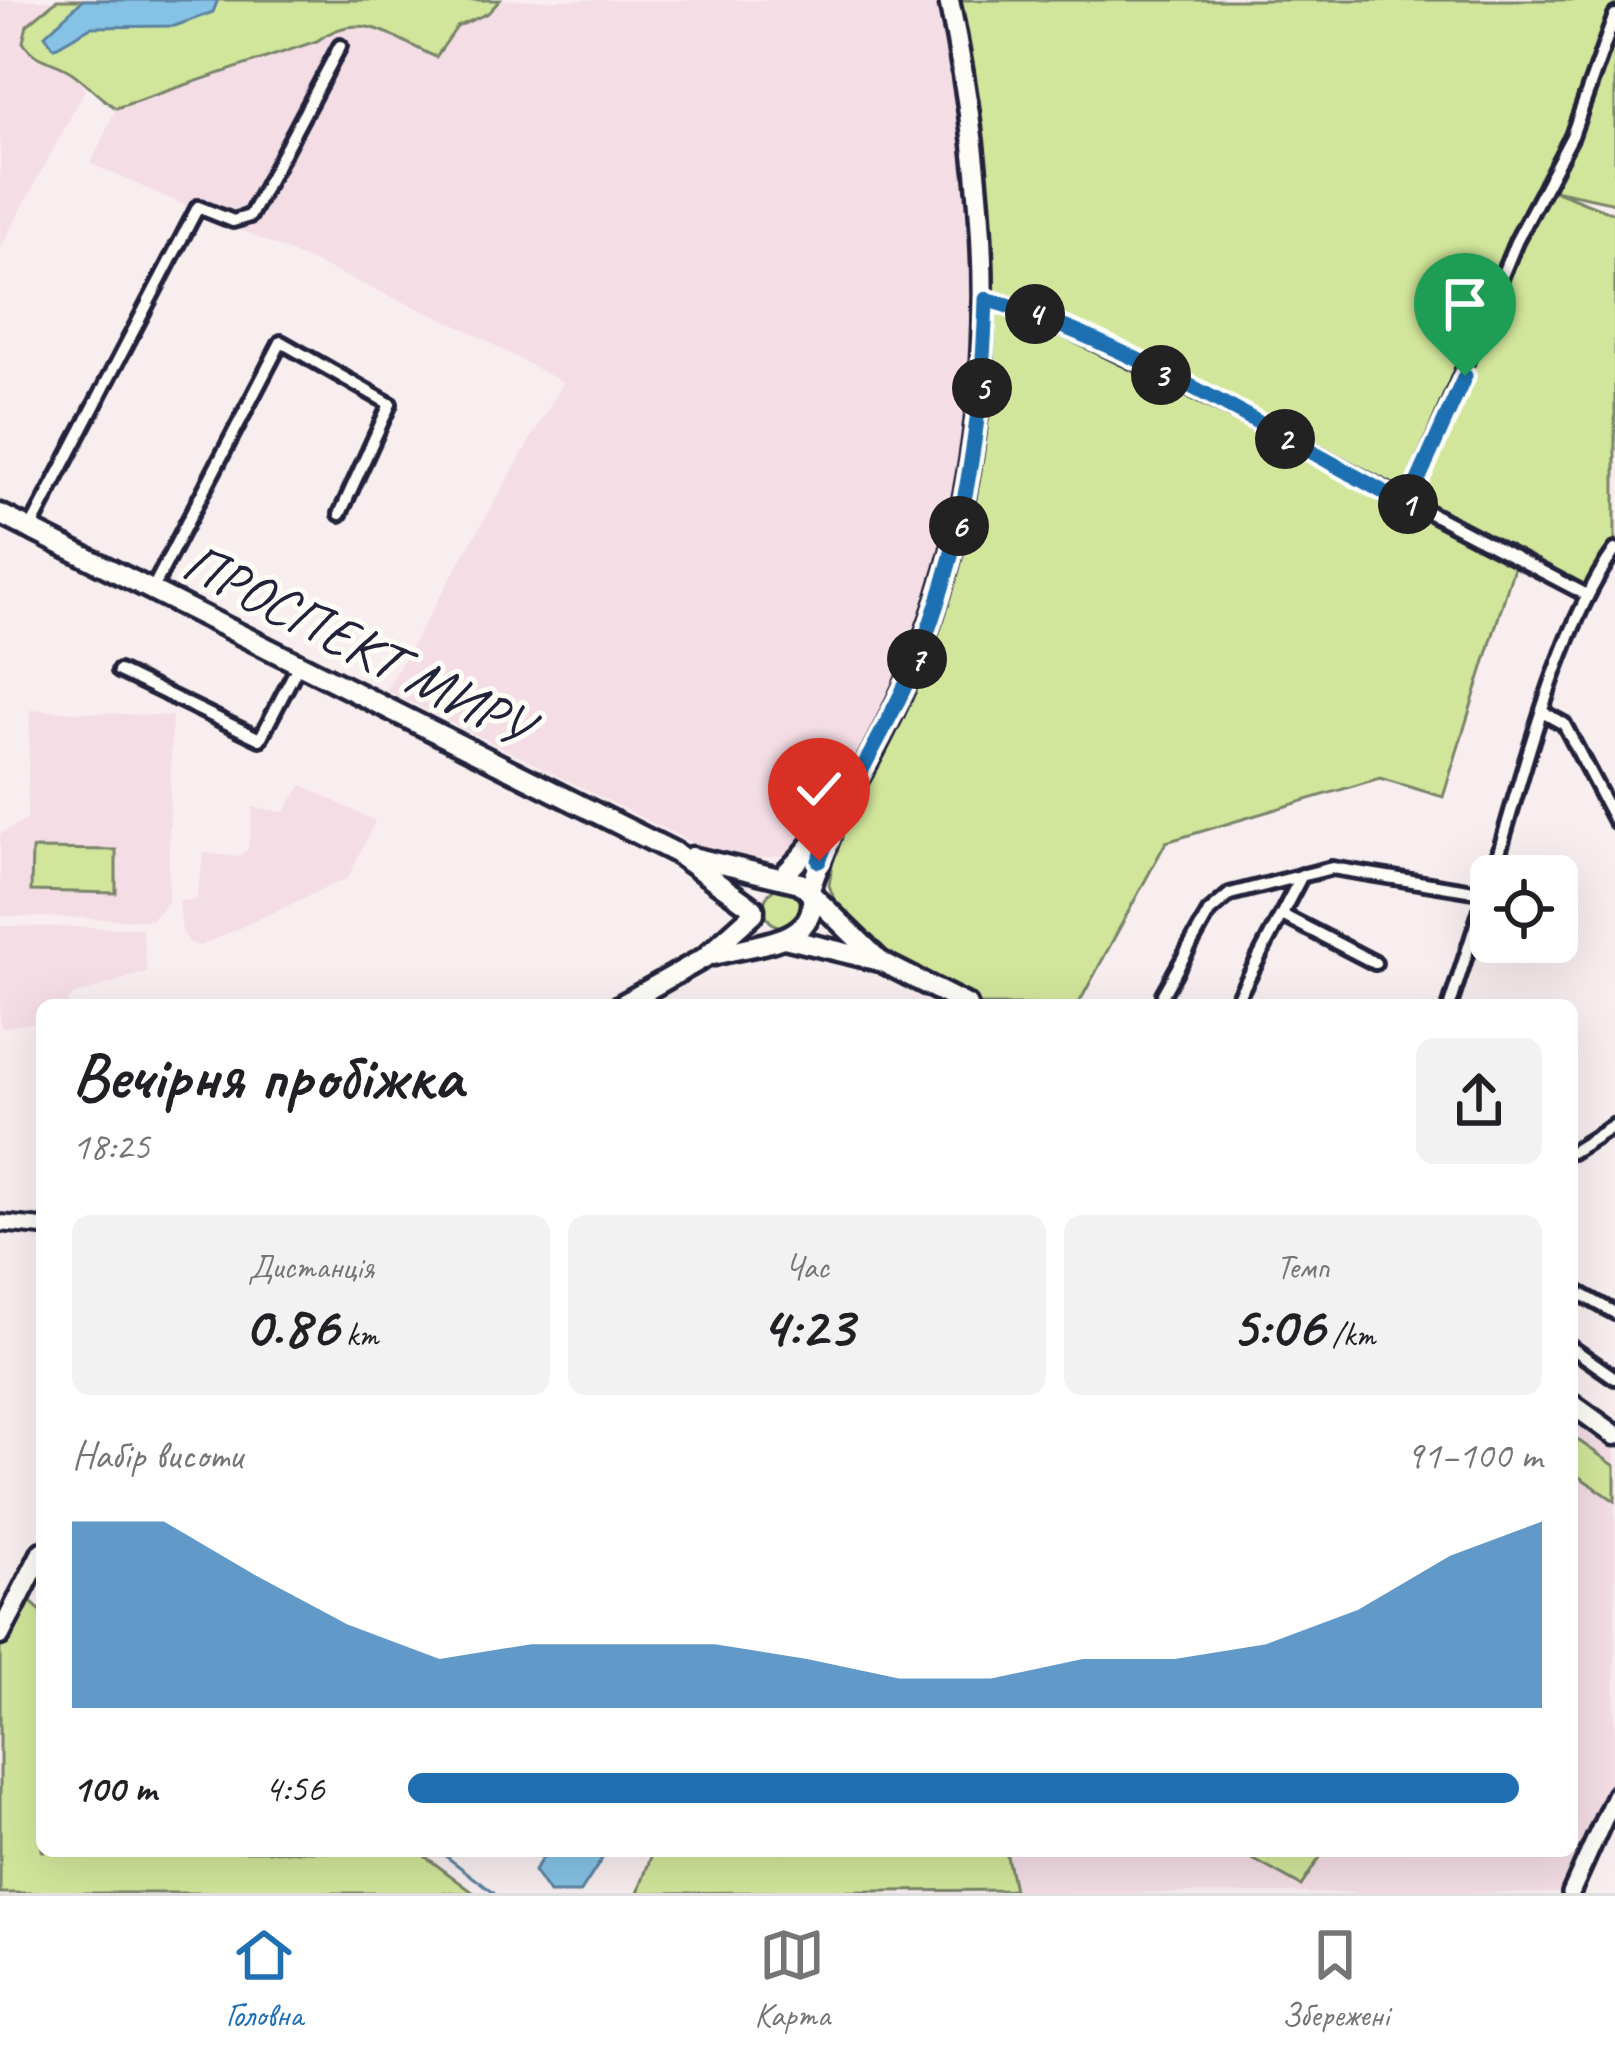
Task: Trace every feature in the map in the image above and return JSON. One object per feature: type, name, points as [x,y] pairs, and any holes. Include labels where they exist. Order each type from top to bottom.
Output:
[{"type":"main road","points":[[704,958],[808,925],[810,895],[835,820],[883,735],[915,664],[954,547],[977,435],[986,299],[974,133],[950,0]]},
{"type":"main road","name":"ПРОСПЕКТ МИРУ","points":[[0,514],[676,853],[754,911]]},
{"type":"main road","points":[[632,999],[704,958],[754,911],[759,891],[778,879],[835,820]]},
{"type":"main road","name":"ПРОСПЕКТ МИРУ","points":[[676,853],[778,879]]},
{"type":"main road","points":[[778,879],[810,895],[880,961]]},
{"type":"main road","points":[[754,911],[760,926],[780,937],[880,961],[955,999]]},
{"type":"main road","points":[[1578,1408],[1615,1435]]},
{"type":"main road","points":[[0,1635],[36,1564]]},
{"type":"main road","points":[[1571,1893],[1615,1795]]},
{"type":"street","points":[[1407,505],[1516,242],[1572,136],[1615,15]]},
{"type":"street","points":[[31,529],[198,207],[233,221],[250,216],[340,46]]},
{"type":"street","points":[[986,299],[1031,312],[1214,401],[1587,595]]},
{"type":"street","points":[[152,590],[281,342],[390,404],[340,514]]},
{"type":"street","points":[[1498,855],[1542,712],[1587,595],[1615,550]]},
{"type":"street","points":[[119,671],[260,739],[299,664]]},
{"type":"street","points":[[1542,712],[1564,724],[1615,821]]},
{"type":"street","points":[[1163,994],[1217,901],[1332,868],[1470,890]]},
{"type":"street","points":[[1237,999],[1302,874]]},
{"type":"street","points":[[1284,916],[1375,963]]},
{"type":"street","points":[[1452,999],[1470,943]]},
{"type":"street","points":[[1578,1149],[1615,1125]]},
{"type":"street","points":[[0,1223],[36,1226]]},
{"type":"street","points":[[1578,1292],[1615,1313]]},
{"type":"street","points":[[1578,1352],[1615,1378]]},
{"type":"shaded area","points":[[0,0],[57,0],[27,25],[32,57],[74,73],[85,90],[0,249]]},
{"type":"shaded area","points":[[500,0],[945,0],[970,134],[980,360],[950,546],[879,733],[814,839],[786,855],[731,862],[386,690],[563,383],[467,330],[91,164],[116,108],[317,41],[340,24],[361,24],[436,57],[457,27],[488,13]]},
{"type":"shaded area","points":[[30,710],[172,716],[168,903],[151,920],[0,916],[0,834],[27,819]]},
{"type":"shaded area","points":[[302,785],[375,821],[348,878],[200,946],[189,943],[182,931],[179,900],[196,900],[204,853],[239,857],[248,849],[253,807],[284,812]]},
{"type":"shaded area","points":[[0,926],[142,928],[147,972],[70,999],[36,999],[36,1023],[0,1028]]},
{"type":"shaded area","points":[[1578,1414],[1615,1440],[1615,1785],[1566,1893],[1014,1893],[1007,1857],[1249,1857],[1301,1886],[1320,1857],[1578,1857]]},
{"type":"green space","points":[[57,0],[500,0],[488,13],[457,27],[436,57],[376,29],[348,27],[116,108],[71,72],[33,54],[23,42],[27,25]]},
{"type":"green space","points":[[956,0],[1615,0],[1615,203],[1554,190],[1615,214],[1615,543],[1584,590],[1517,557],[1443,797],[1380,778],[1166,842],[1081,999],[965,999],[883,958],[837,908],[829,885],[839,822],[887,737],[984,419]]},
{"type":"green space","points":[[32,849],[116,850],[116,893],[31,891]]},
{"type":"green space","points":[[784,887],[798,893],[804,907],[798,921],[784,927],[770,921],[764,907],[770,893]]},
{"type":"green space","points":[[1578,1440],[1615,1466],[1615,1501],[1578,1476]]},
{"type":"green space","points":[[24,1596],[36,1607],[36,1857],[426,1857],[474,1893],[0,1893],[0,1646]]},
{"type":"green space","points":[[651,1857],[1007,1857],[1014,1890],[638,1893]]},
{"type":"green space","points":[[1249,1857],[1320,1857],[1301,1886]]},
{"type":"water","points":[[83,0],[217,2],[213,12],[175,26],[91,27],[54,48],[45,35]]},
{"type":"water","points":[[543,1857],[603,1857],[580,1893],[549,1893],[534,1871]]},
{"type":"waterway","points":[[447,1857],[494,1893]]},
{"type":"route","points":[[819,861],[915,664],[954,547],[980,419],[986,299],[1031,312],[1234,411],[1407,505],[1465,376]]}]
